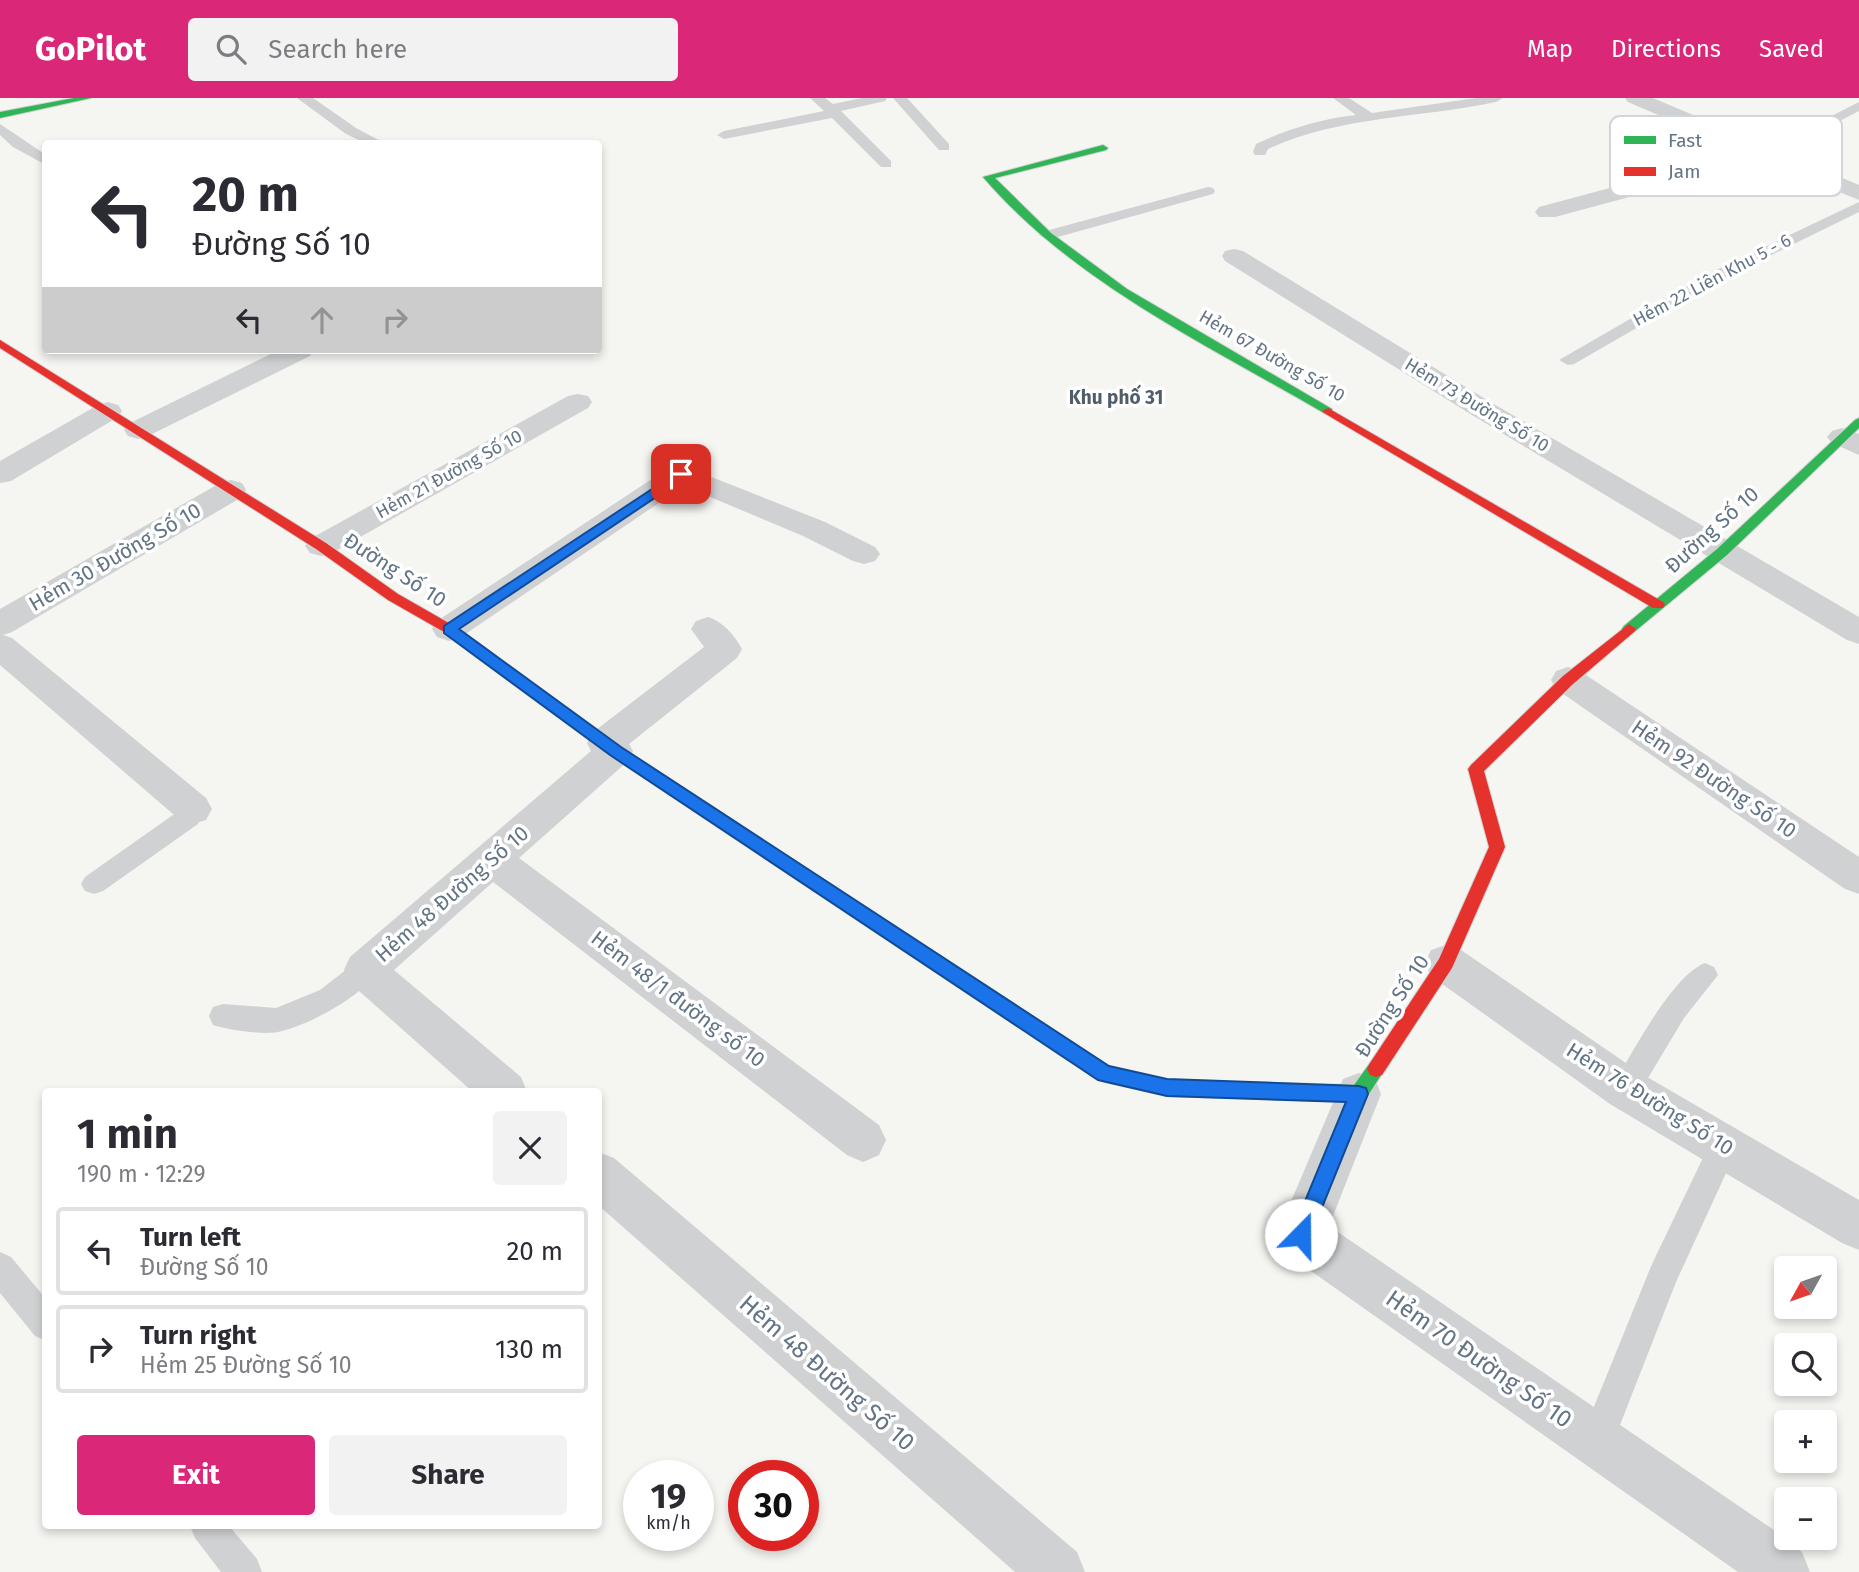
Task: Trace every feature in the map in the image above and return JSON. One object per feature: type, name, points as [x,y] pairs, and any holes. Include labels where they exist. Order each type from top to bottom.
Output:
[{"type":"main road","points":[[0,101],[18,98]]},
{"type":"main road","points":[[0,115],[87,98]]},
{"type":"main road","name":"Hẻm 67 Đường Số 10","points":[[1103,148],[988,177],[1047,235],[1123,291],[1658,605]]},
{"type":"main road","name":"Đường Số 10","points":[[0,343],[321,546],[393,597],[449,629],[610,747],[1105,1074],[1167,1088],[1359,1094],[1446,963],[1497,847],[1476,769],[1568,680],[1722,552],[1853,435]]},
{"type":"street","points":[[1646,100],[1682,116]]},
{"type":"street","points":[[1842,186],[1859,193]]},
{"type":"street","points":[[1547,212],[1610,195]]},
{"type":"street","name":"Hẻm 73 Đường Số 10","points":[[1234,256],[1482,409],[1859,632]]},
{"type":"street","points":[[138,430],[292,354]]},
{"type":"street","name":"Hẻm 21 Đường Số 10","points":[[321,546],[578,402]]},
{"type":"street","points":[[0,474],[108,411]]},
{"type":"street","points":[[449,629],[681,474],[814,529],[864,554]]},
{"type":"street","name":"Hẻm 30 Đường Số 10","points":[[0,624],[231,490]]},
{"type":"street","name":"Hẻm 48 Đường Số 10","points":[[500,1088],[365,970],[492,859],[610,747],[724,649],[708,629]]},
{"type":"street","points":[[0,646],[193,809]]},
{"type":"street","name":"Hẻm 92 Đường Số 10","points":[[1568,680],[1859,878]]},
{"type":"street","name":"Hẻm 48/1 đường số 10","points":[[492,859],[863,1140]]},
{"type":"street","name":"Hẻm 76 Đường Số 10","points":[[1446,963],[1626,1089],[1859,1226]]},
{"type":"street","name":"Hẻm 70 Đường Số 10","points":[[1359,1094],[1301,1235],[1782,1572]]},
{"type":"street","name":"Hẻm 48 Đường Số 10","points":[[602,1177],[1057,1572]]},
{"type":"lane","points":[[304,98],[351,131],[370,140]]},
{"type":"lane","points":[[817,98],[886,164]]},
{"type":"lane","points":[[724,135],[880,98]]},
{"type":"lane","points":[[900,98],[944,147]]},
{"type":"lane","points":[[1340,98],[1367,116]]},
{"type":"lane","points":[[1260,152],[1261,147],[1282,136],[1317,123],[1444,108],[1496,98]]},
{"type":"lane","points":[[1839,116],[1859,106]]},
{"type":"lane","points":[[0,128],[18,144],[42,159]]},
{"type":"lane","points":[[1047,235],[1208,191]]},
{"type":"lane","name":"Hẻm 22 Liên Khu 5 - 6","points":[[1568,360],[1714,276],[1859,206]]},
{"type":"lane","points":[[94,884],[189,817],[193,809]]},
{"type":"lane","points":[[223,1016],[277,1020],[330,998],[365,970]]},
{"type":"lane","points":[[1626,1089],[1674,1010],[1705,975]]},
{"type":"lane","points":[[1597,1441],[1664,1275],[1723,1147]]},
{"type":"lane","points":[[0,1268],[42,1320]]},
{"type":"lane","points":[[209,1529],[244,1572]]},
{"type":"traffic: fast","points":[[0,115],[87,98]]},
{"type":"traffic: fast","points":[[1103,148],[988,177],[1047,235],[1123,291],[1328,411]]},
{"type":"traffic: fast","points":[[1629,629],[1722,552],[1859,422]]},
{"type":"traffic: fast","points":[[491,660],[615,751],[731,827]]},
{"type":"traffic: fast","points":[[1072,1053],[1105,1074],[1167,1088],[1359,1094],[1376,1069]]},
{"type":"traffic: jam","points":[[0,343],[321,546],[393,597],[449,629],[491,660]]},
{"type":"traffic: jam","points":[[1328,411],[1658,605]]},
{"type":"traffic: jam","points":[[1376,1069],[1446,963],[1497,847],[1476,769],[1568,680],[1629,629]]},
{"type":"traffic: jam","points":[[731,827],[1072,1053]]},
{"type":"district","name":"Khu phố 31","points":[[1116,397]]},
{"type":"route","points":[[681,474],[449,629],[615,751],[1105,1074],[1167,1088],[1359,1094],[1301,1235]]}]
